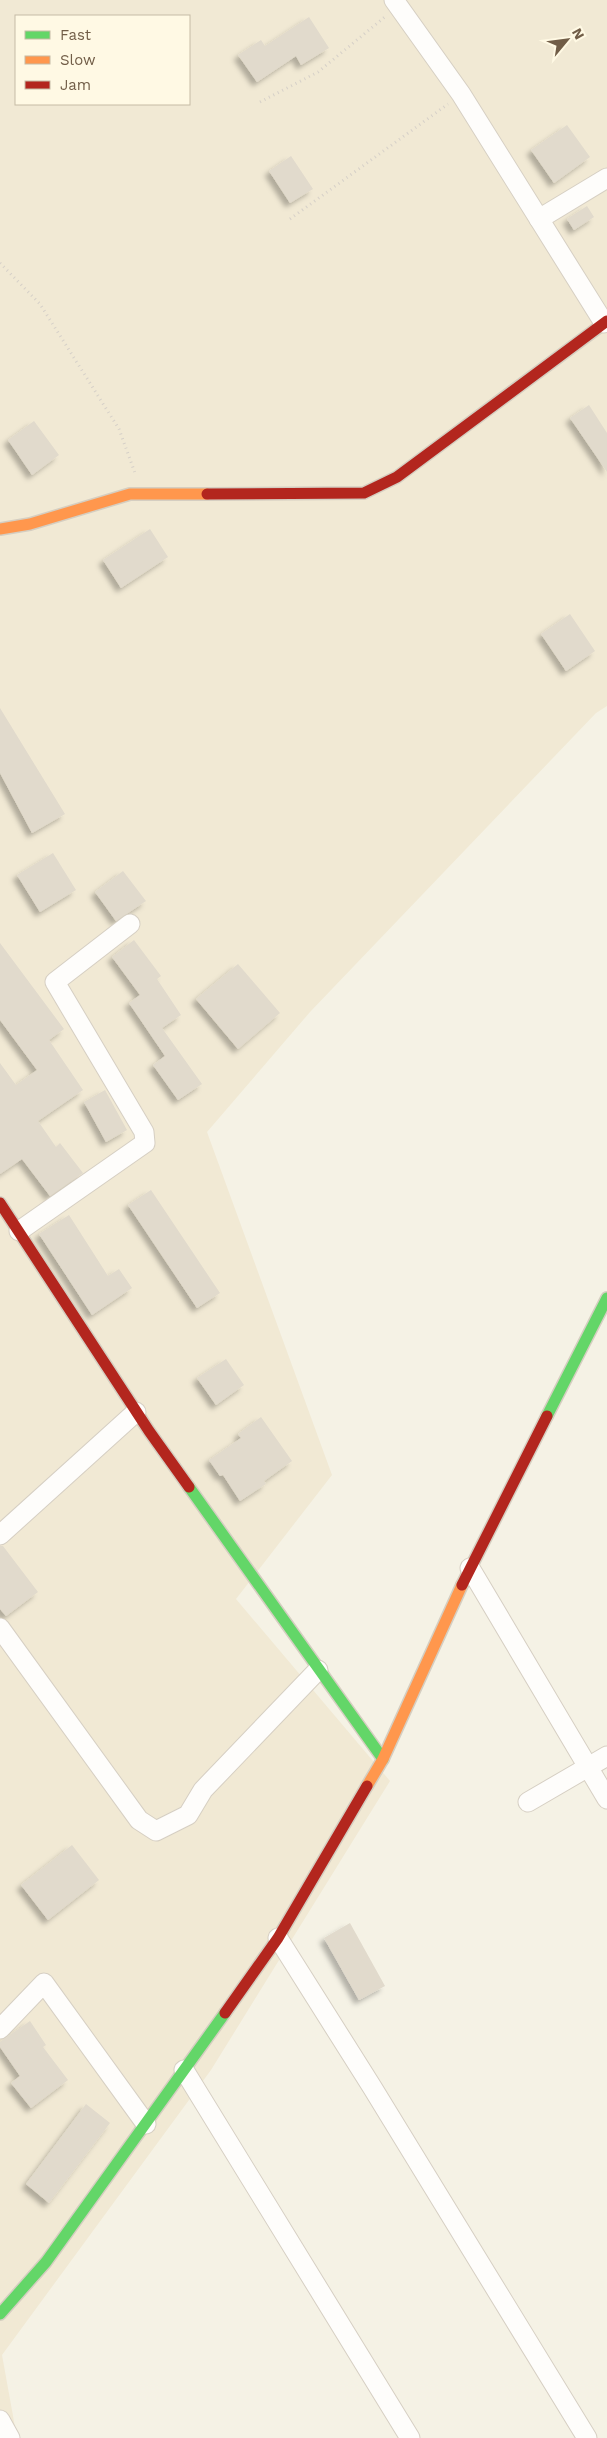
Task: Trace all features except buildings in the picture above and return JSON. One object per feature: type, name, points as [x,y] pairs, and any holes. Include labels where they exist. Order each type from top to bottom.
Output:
[{"type":"street","points":[[0,528],[30,524],[130,494],[364,493],[397,477],[605,322],[461,94],[396,3]]},
{"type":"street","points":[[539,219],[607,178]]},
{"type":"street","points":[[19,1231],[145,1143],[144,1132],[56,982],[130,924]]},
{"type":"street","points":[[0,1203],[136,1412],[383,1759]]},
{"type":"street","points":[[0,2314],[46,2262],[278,1938],[383,1759],[470,1568],[607,1298]]},
{"type":"street","points":[[0,1535],[136,1412]]},
{"type":"street","points":[[470,1568],[607,1799]]},
{"type":"street","points":[[0,1628],[139,1820],[156,1830],[188,1816],[203,1790],[318,1670]]},
{"type":"street","points":[[528,1802],[607,1756]]},
{"type":"street","points":[[278,1938],[372,2087],[587,2438]]},
{"type":"street","points":[[0,2029],[44,1983],[146,2124]]},
{"type":"street","points":[[184,2070],[410,2438]]},
{"type":"street","points":[[0,2420],[10,2438]]},
{"type":"path","points":[[260,102],[318,72],[396,3]]},
{"type":"path","points":[[290,219],[461,94]]},
{"type":"path","points":[[0,263],[40,304],[119,429],[142,494]]},
{"type":"shaded area","points":[[0,0],[607,0],[607,706],[596,713],[310,1012],[207,1132],[332,1475],[236,1599],[390,1781],[211,2070],[2,2355],[17,2438],[0,2438]]},
{"type":"traffic: fast","points":[[547,1416],[607,1298]]},
{"type":"traffic: fast","points":[[189,1487],[383,1759]]},
{"type":"traffic: fast","points":[[0,2314],[46,2262],[225,2013]]},
{"type":"traffic: slow","points":[[0,529],[30,524],[130,494],[207,494]]},
{"type":"traffic: slow","points":[[367,1786],[383,1759],[462,1585]]},
{"type":"traffic: jam","points":[[207,494],[364,493],[397,477],[607,321]]},
{"type":"traffic: jam","points":[[0,1203],[149,1431],[189,1487]]},
{"type":"traffic: jam","points":[[462,1585],[547,1416]]},
{"type":"traffic: jam","points":[[225,2013],[278,1938],[367,1786]]}]
